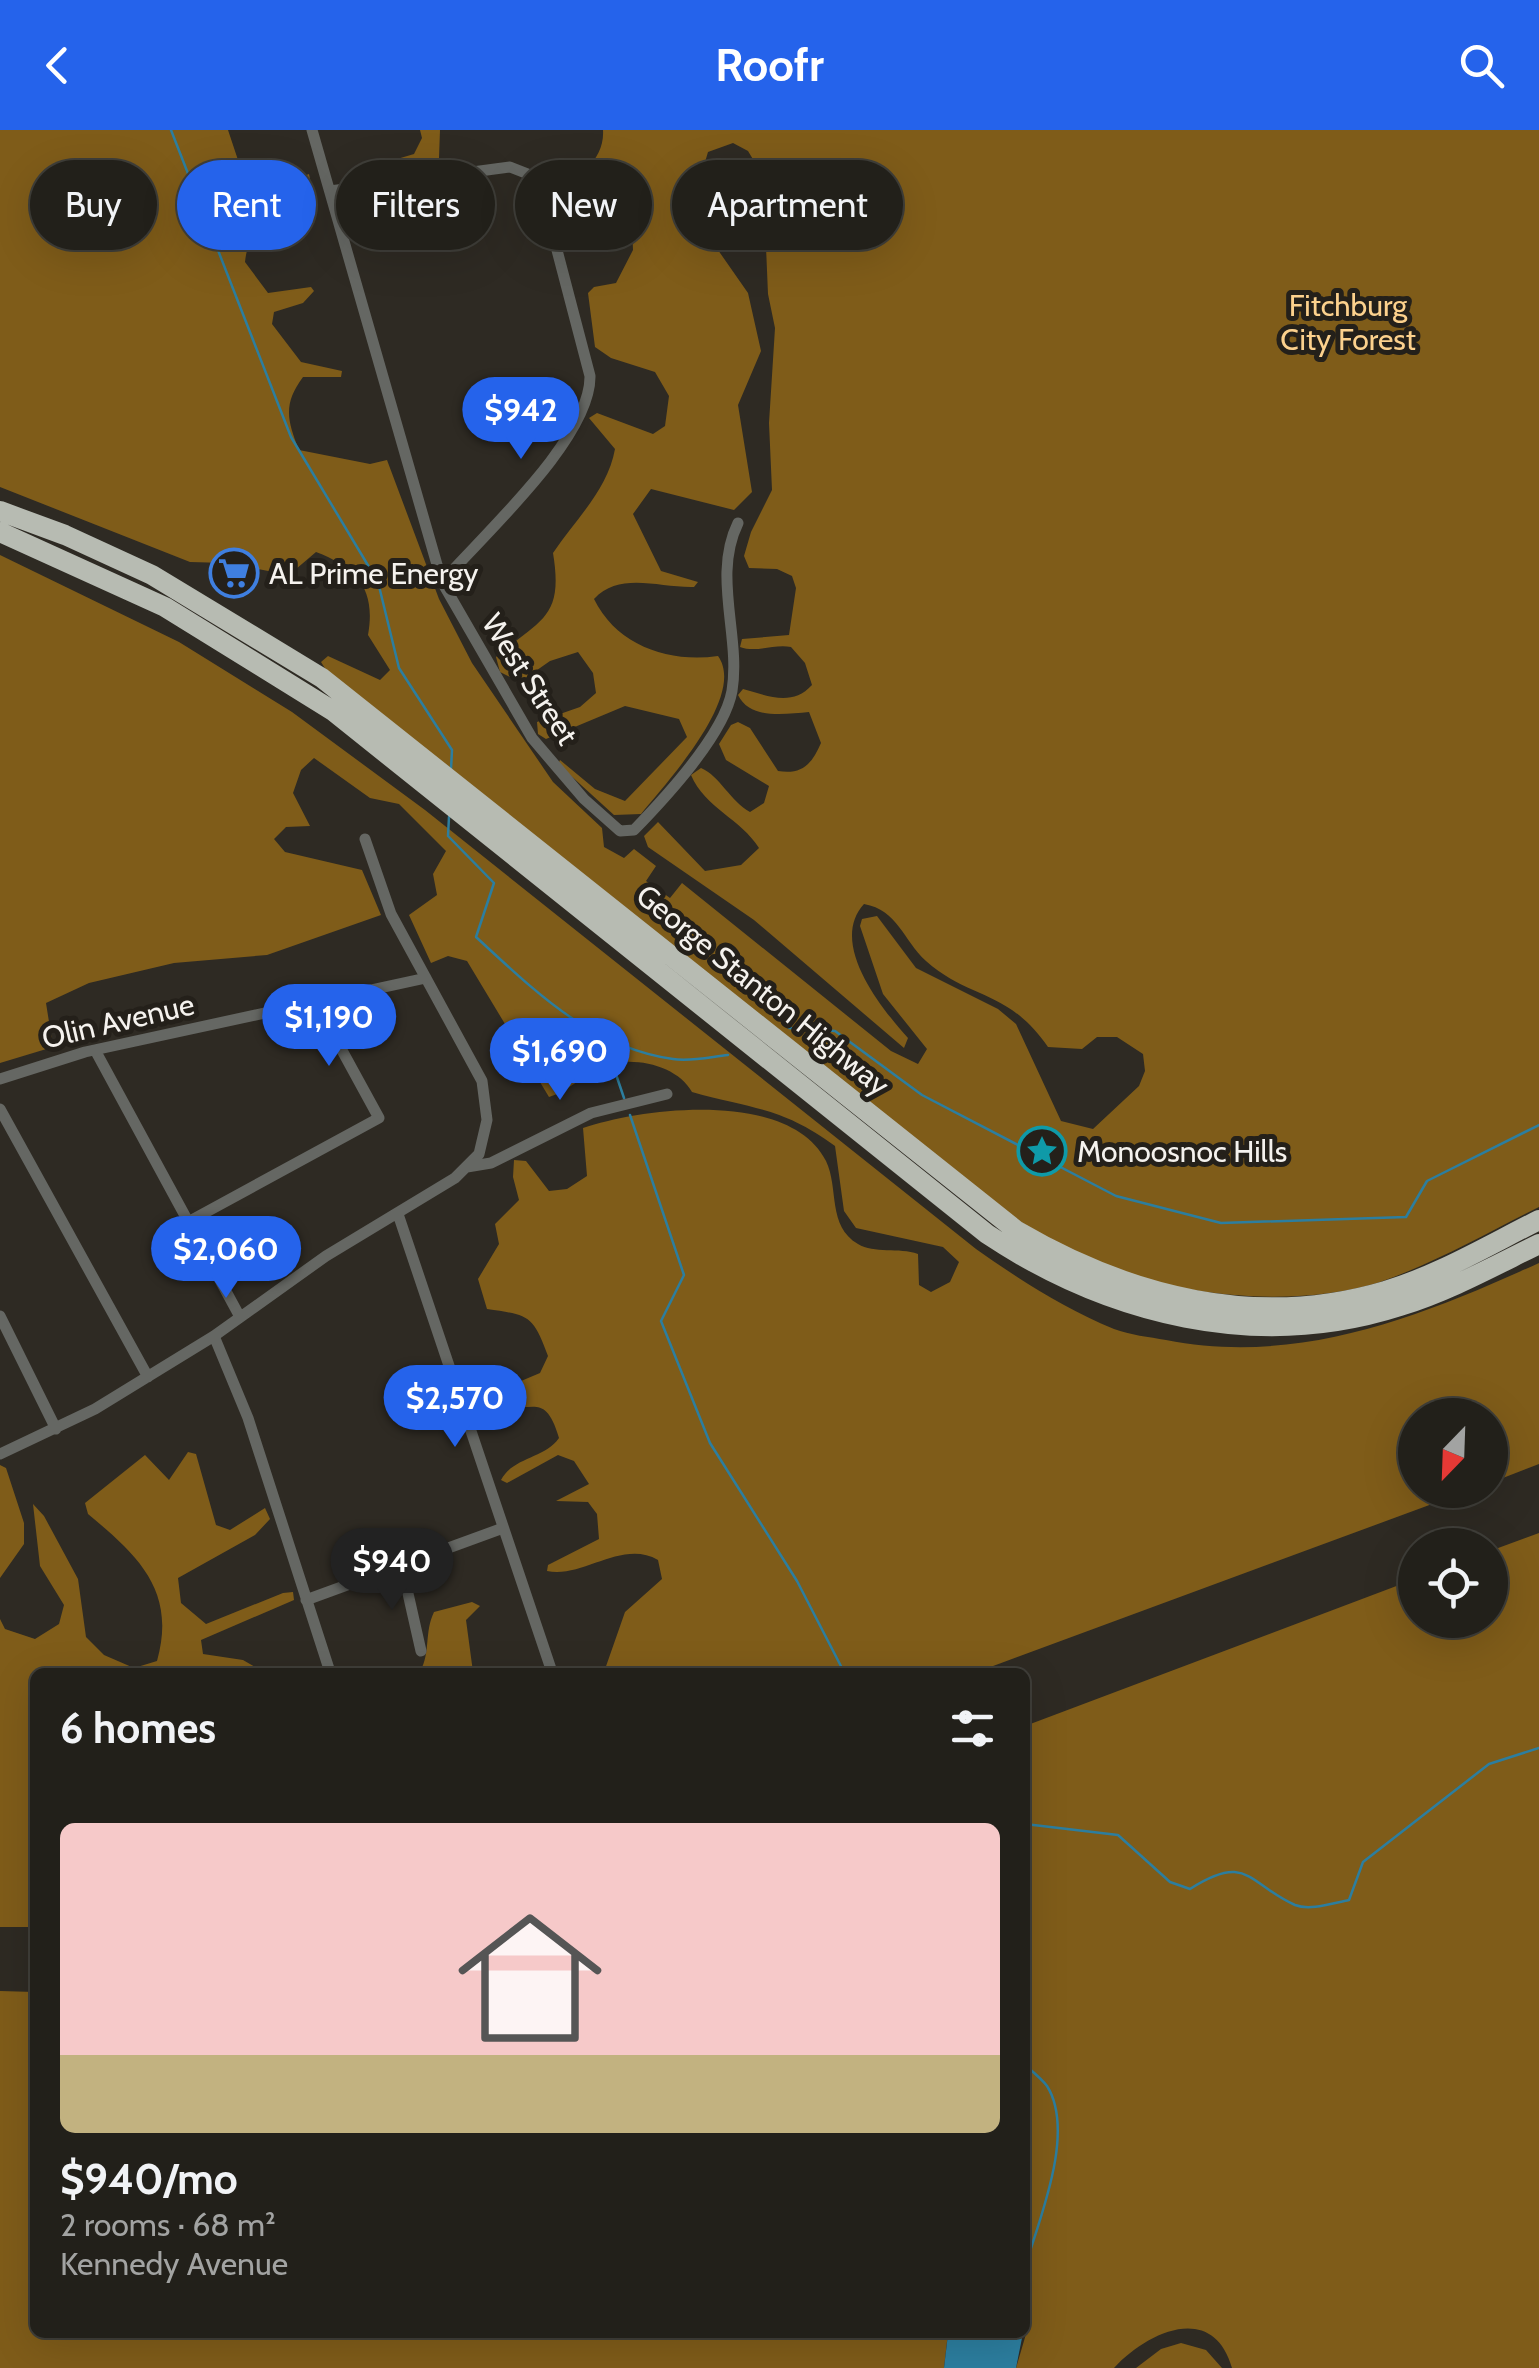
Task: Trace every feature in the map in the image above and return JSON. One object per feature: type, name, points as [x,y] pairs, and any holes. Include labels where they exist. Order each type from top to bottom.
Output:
[{"type":"highway","name":"George Stanton Highway","points":[[0,511],[108,553],[237,622],[322,678],[427,760],[466,816],[987,1234],[1034,1264],[1102,1296],[1147,1311],[1212,1322],[1273,1326],[1326,1323],[1410,1303],[1539,1244]]},
{"type":"highway","name":"George Stanton Highway","points":[[0,532],[100,575],[208,631],[333,711],[445,787],[1017,1231],[1112,1278],[1204,1303],[1264,1307],[1318,1304],[1395,1288],[1539,1220]]},
{"type":"street","name":"West Street","points":[[312,130],[442,582],[532,738],[584,799],[620,831],[634,830],[648,815],[704,745],[730,698],[728,575],[730,542],[738,522]]},
{"type":"street","points":[[330,191],[510,167],[533,176],[542,193],[590,376],[590,396],[571,438],[442,582]]},
{"type":"street","points":[[0,1454],[56,1429],[214,1336],[326,1256],[467,1168],[479,1154],[485,1133],[484,1088],[390,914],[365,839]]},
{"type":"street","name":"Olin Avenue","points":[[0,1079],[95,1050],[426,978]]},
{"type":"street","points":[[188,1222],[379,1118],[315,1001]]},
{"type":"street","points":[[95,1050],[240,1317]]},
{"type":"street","points":[[467,1168],[490,1164],[592,1113],[667,1094]]},
{"type":"street","points":[[0,1109],[148,1377]]},
{"type":"street","points":[[398,1214],[551,1668]]},
{"type":"street","points":[[0,1316],[56,1429]]},
{"type":"street","points":[[214,1336],[248,1418],[329,1668]]},
{"type":"street","points":[[306,1600],[503,1528]]},
{"type":"street","points":[[402,1566],[421,1651]]},
{"type":"green space","name":"Fitchburg City Forest","points":[[0,130],[228,130],[238,160],[177,160],[177,250],[247,250],[245,262],[268,293],[311,287],[314,291],[303,303],[274,312],[272,324],[301,362],[342,371],[341,377],[303,377],[292,396],[289,412],[299,450],[370,464],[387,460],[439,599],[472,663],[553,782],[602,828],[604,847],[624,858],[634,849],[656,866],[646,881],[670,898],[682,883],[891,1051],[918,1064],[927,1049],[883,994],[860,926],[862,919],[877,916],[916,968],[998,1009],[1016,1024],[1061,1121],[1093,1129],[1139,1086],[1145,1071],[1143,1054],[1117,1037],[1097,1037],[1082,1049],[1048,1047],[1018,1015],[942,974],[918,953],[885,912],[864,904],[854,920],[855,956],[873,993],[908,1038],[904,1048],[754,920],[648,847],[644,836],[658,822],[705,871],[741,865],[759,848],[705,796],[691,775],[701,768],[708,772],[750,812],[764,803],[769,786],[726,760],[719,744],[731,725],[738,722],[750,728],[778,771],[805,766],[821,743],[809,712],[759,712],[738,695],[743,689],[788,698],[812,685],[805,663],[791,647],[740,647],[742,639],[789,635],[796,588],[792,576],[777,569],[749,568],[744,556],[772,490],[769,423],[775,328],[768,294],[766,250],[903,250],[903,160],[753,160],[748,151],[733,143],[708,152],[706,160],[672,160],[672,250],[718,250],[748,293],[761,351],[738,405],[752,492],[734,510],[651,489],[633,514],[661,571],[698,582],[694,587],[628,583],[604,590],[594,599],[616,629],[630,640],[681,657],[718,656],[724,673],[722,693],[700,738],[641,814],[614,815],[558,764],[560,760],[595,789],[625,801],[687,737],[679,719],[625,706],[546,739],[538,734],[537,722],[580,707],[596,693],[593,673],[578,652],[550,661],[520,682],[500,672],[496,657],[536,625],[551,605],[556,575],[553,553],[598,491],[611,464],[615,449],[589,418],[597,413],[653,434],[665,426],[669,396],[655,372],[611,358],[595,347],[588,293],[594,287],[616,283],[633,250],[652,250],[652,160],[595,160],[603,130],[1539,130],[1539,1207],[1441,1257],[1380,1282],[1343,1291],[1302,1296],[1217,1293],[1133,1276],[1094,1263],[983,1197],[326,670],[321,662],[328,656],[380,680],[390,670],[368,635],[366,593],[343,565],[316,552],[289,575],[226,563],[190,562],[0,487]]},
{"type":"green space","points":[[420,130],[440,130],[439,158],[394,160],[414,154],[422,138]]},
{"type":"green space","points":[[0,555],[179,642],[292,712],[425,810],[976,1249],[1043,1293],[1096,1321],[1133,1334],[1215,1346],[1263,1347],[1311,1341],[1403,1318],[1539,1263],[1539,1464],[1508,1476],[1508,1398],[1398,1398],[1398,1508],[1421,1508],[988,1668],[605,1668],[625,1612],[662,1579],[658,1560],[630,1554],[574,1570],[547,1571],[548,1565],[599,1539],[597,1514],[588,1502],[556,1501],[589,1484],[574,1461],[558,1455],[507,1483],[501,1480],[506,1472],[559,1438],[553,1422],[541,1408],[512,1406],[503,1401],[507,1387],[540,1373],[548,1356],[528,1319],[487,1309],[478,1279],[499,1244],[495,1224],[519,1200],[513,1177],[514,1160],[526,1161],[549,1191],[567,1189],[587,1176],[583,1128],[678,1110],[750,1114],[782,1123],[808,1138],[826,1161],[842,1227],[858,1244],[918,1254],[919,1285],[931,1292],[950,1282],[959,1262],[943,1247],[856,1228],[844,1211],[835,1146],[816,1133],[782,1116],[692,1092],[685,1082],[664,1068],[637,1062],[610,1064],[549,1097],[467,961],[448,956],[431,963],[409,915],[437,895],[433,874],[446,851],[399,804],[370,798],[314,758],[301,770],[293,793],[310,826],[286,827],[274,839],[285,852],[362,870],[381,915],[267,955],[174,963],[89,983],[46,1003],[53,1047],[0,1063]]},
{"type":"green space","points":[[188,1452],[196,1454],[216,1525],[230,1530],[265,1508],[270,1519],[255,1535],[178,1578],[181,1603],[206,1624],[293,1592],[294,1600],[201,1640],[203,1654],[243,1660],[257,1668],[134,1668],[157,1661],[162,1614],[157,1594],[137,1560],[88,1514],[85,1503],[145,1455],[169,1480]]},
{"type":"green space","points":[[0,1465],[6,1468],[24,1523],[24,1544],[0,1578]]},
{"type":"green space","points":[[33,1504],[44,1516],[78,1579],[86,1637],[104,1655],[134,1668],[30,1668],[30,1927],[0,1927],[0,1619],[5,1629],[35,1639],[59,1624],[64,1605],[40,1566]]},
{"type":"green space","points":[[1539,1533],[1539,2368],[1232,2368],[1223,2347],[1210,2335],[1195,2329],[1178,2329],[1144,2343],[1114,2368],[1016,2368],[1025,2338],[1030,2338],[1031,2317],[1030,1724],[1398,1585],[1398,1638],[1508,1638],[1508,1544]]},
{"type":"green space","points":[[472,1602],[480,1606],[466,1620],[472,1668],[421,1668],[434,1612]]},
{"type":"green space","points":[[0,1991],[30,1992],[30,2338],[947,2338],[944,2368],[0,2368]]},
{"type":"green space","points":[[1181,2343],[1206,2350],[1222,2368],[1136,2368],[1161,2349]]},
{"type":"water","points":[[948,2338],[1022,2338],[1016,2368],[944,2368]]},
{"type":"waterway","points":[[171,130],[291,437],[378,582],[399,668],[452,750],[451,769]]},
{"type":"waterway","points":[[449,817],[448,836],[494,883],[476,937],[542,996],[590,1029],[643,1053],[680,1060],[728,1055]]},
{"type":"waterway","points":[[789,1028],[835,1031],[922,1095],[1116,1196],[1221,1223],[1406,1217],[1427,1181],[1539,1125]]},
{"type":"waterway","points":[[605,1042],[624,1098]]},
{"type":"waterway","points":[[630,1115],[684,1275],[661,1321],[710,1443],[797,1581],[842,1668]]},
{"type":"waterway","points":[[1030,1825],[1118,1835],[1170,1882],[1190,1889],[1209,1878],[1236,1872],[1295,1905],[1322,1906],[1349,1900],[1363,1862],[1489,1764],[1539,1748]]},
{"type":"waterway","points":[[1030,2069],[1047,2086],[1058,2127],[1052,2176],[1030,2251]]},
{"type":"place","name":"AL Prime Energy","points":[[234,573]]},
{"type":"place","name":"Monoosnoc Hills","points":[[1042,1151]]}]
